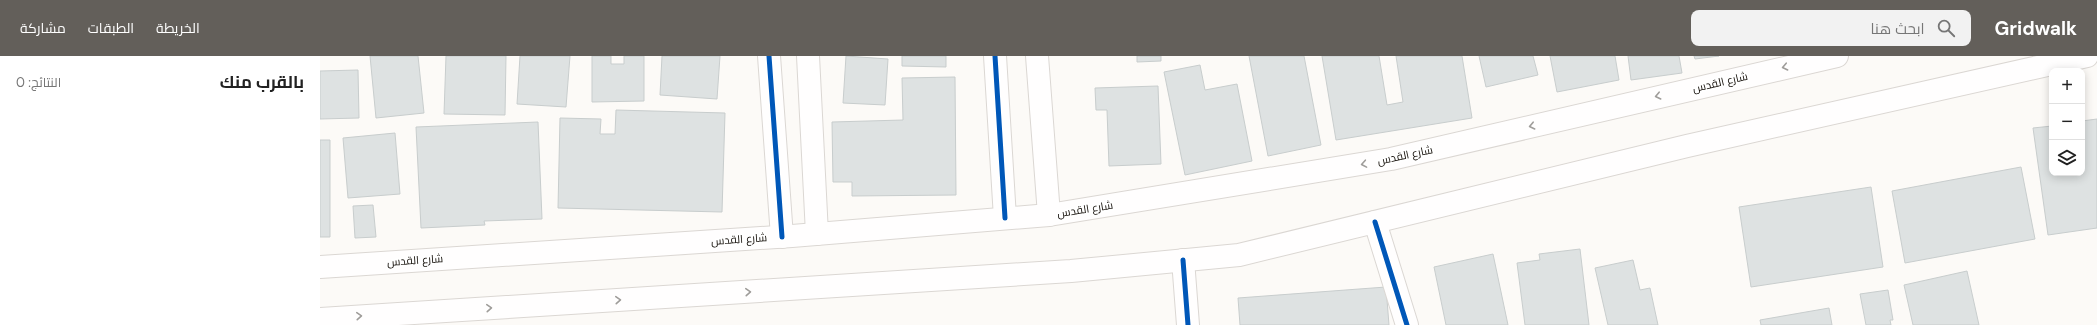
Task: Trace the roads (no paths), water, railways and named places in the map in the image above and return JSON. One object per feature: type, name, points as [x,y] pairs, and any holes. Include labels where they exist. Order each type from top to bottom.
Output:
[{"type":"main road","points":[[769,56],[782,236]]},
{"type":"main road","points":[[808,56],[817,234]]},
{"type":"main road","points":[[994,56],[1005,218]]},
{"type":"main road","points":[[1037,56],[1049,215]]},
{"type":"main road","name":"شارع القدس","points":[[320,266],[817,234],[1049,215],[1391,159],[1837,56]]},
{"type":"main road","points":[[320,319],[1063,271],[1239,255],[1687,146],[2087,56]]},
{"type":"main road","points":[[1375,222],[1407,325]]},
{"type":"main road","points":[[1183,260],[1188,325]]}]
